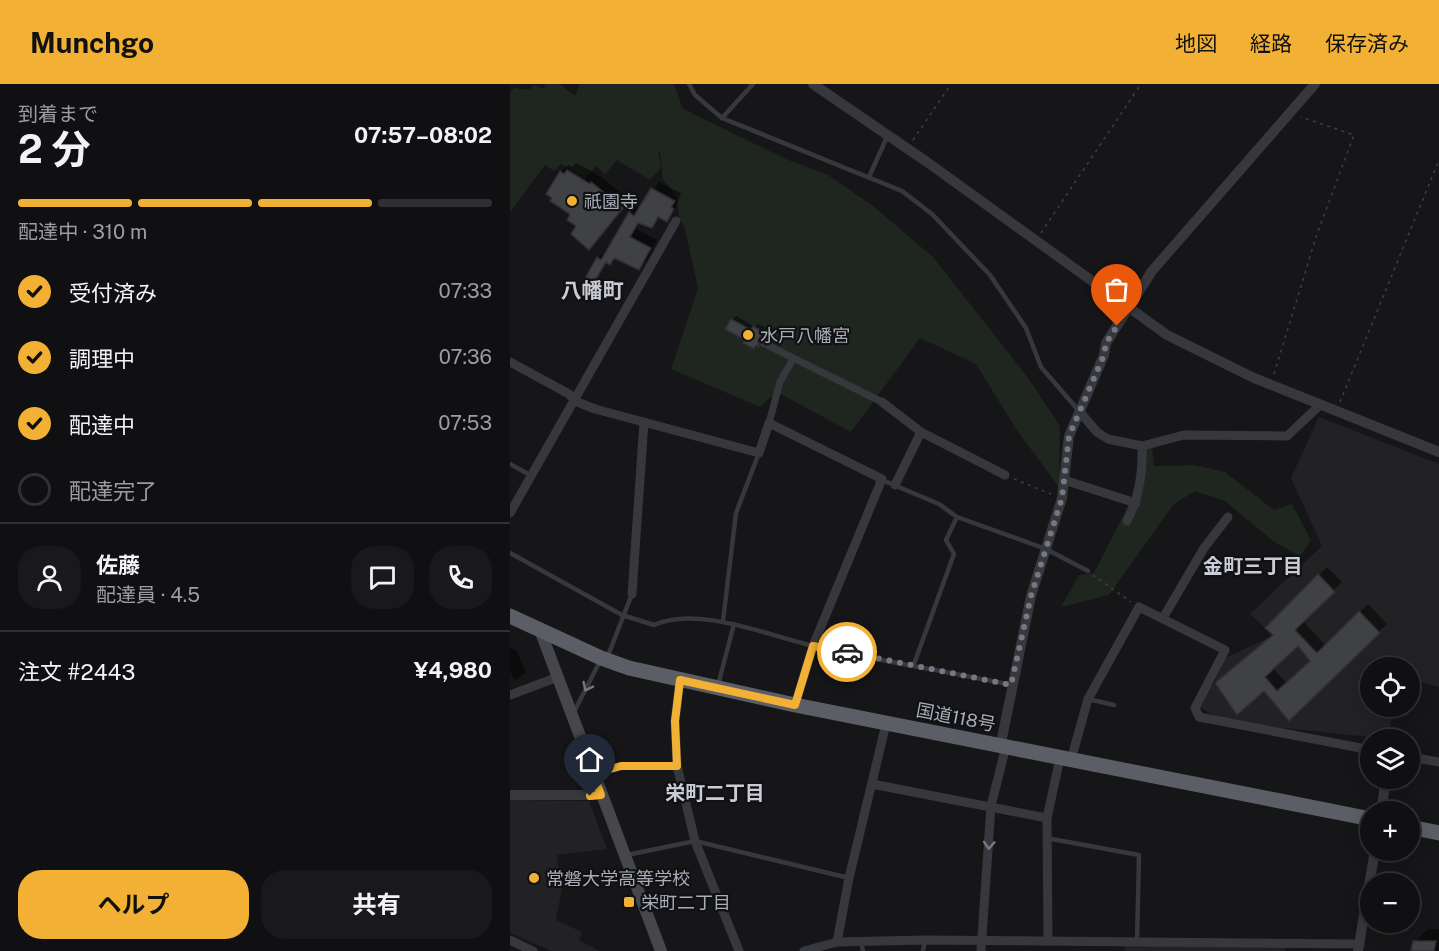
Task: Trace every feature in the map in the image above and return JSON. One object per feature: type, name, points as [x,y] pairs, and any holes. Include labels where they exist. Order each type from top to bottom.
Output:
[{"type":"highway","name":"国道118号","points":[[510,616],[604,659],[680,680],[886,724],[1360,817]]},
{"type":"highway","points":[[1420,829],[1439,832]]},
{"type":"main road","points":[[540,630],[661,951]]},
{"type":"street","points":[[813,84],[908,148],[1127,309],[1167,335],[1271,384],[1439,452]]},
{"type":"street","points":[[981,946],[991,806],[1004,754],[1002,738],[1011,685],[1031,596],[1062,498],[1069,436],[1104,355],[1106,343],[1152,271],[1315,84]]},
{"type":"street","points":[[510,513],[676,221]]},
{"type":"street","points":[[763,343],[882,402],[921,432],[1005,475]]},
{"type":"street","points":[[510,362],[568,394],[575,401],[595,409],[759,453],[780,382],[793,359]]},
{"type":"street","points":[[1079,411],[1097,432],[1108,439],[1142,446],[1184,435],[1287,436],[1320,405]]},
{"type":"street","points":[[632,594],[644,422]]},
{"type":"street","points":[[769,423],[882,479],[813,646],[795,705]]},
{"type":"street","points":[[895,485],[921,432]]},
{"type":"street","points":[[1127,521],[1136,503],[1143,462],[1142,446]]},
{"type":"street","points":[[1064,480],[1136,503]]},
{"type":"street","points":[[1163,618],[1204,548],[1228,517]]},
{"type":"street","points":[[1048,941],[1047,818],[1088,699],[1139,607],[1225,650],[1195,708],[1199,717],[1360,748]]},
{"type":"street","points":[[510,695],[558,677]]},
{"type":"street","points":[[680,680],[675,721],[677,766],[695,841],[739,951]]},
{"type":"street","points":[[837,942],[849,878],[886,724]]},
{"type":"street","points":[[1420,759],[1439,762]]},
{"type":"street","points":[[872,784],[1047,818]]},
{"type":"street","points":[[510,795],[601,795]]},
{"type":"street","points":[[804,951],[837,942],[862,946],[925,940],[981,946],[1020,946],[1048,941],[1137,941],[1359,948],[1362,933]]},
{"type":"street","points":[[510,940],[533,951]]},
{"type":"lane","points":[[689,84],[695,95],[722,118],[902,191],[932,214],[990,275],[1026,328],[1041,367],[1079,411]]},
{"type":"lane","points":[[722,118],[753,84]]},
{"type":"lane","points":[[868,177],[888,134]]},
{"type":"lane","points":[[723,621],[736,513],[759,453]]},
{"type":"lane","points":[[510,464],[530,475]]},
{"type":"lane","points":[[882,479],[939,504],[957,517],[1046,549],[1088,571]]},
{"type":"lane","points":[[914,664],[954,554],[946,540],[957,517]]},
{"type":"lane","points":[[510,553],[622,615],[654,625],[666,620],[723,621],[813,646],[914,664],[1011,685]]},
{"type":"lane","points":[[572,715],[604,659],[632,594]]},
{"type":"lane","points":[[717,688],[734,624]]},
{"type":"lane","points":[[1088,699],[1114,705]]},
{"type":"lane","points":[[593,774],[621,766],[677,766]]},
{"type":"lane","points":[[1046,838],[1139,855],[1137,941]]},
{"type":"lane","points":[[624,856],[695,841],[849,878]]},
{"type":"lane","points":[[923,951],[925,940]]},
{"type":"path","points":[[908,148],[951,84]]},
{"type":"path","points":[[1035,242],[1141,84]]},
{"type":"path","points":[[1271,384],[1317,234],[1354,135],[1289,112]]},
{"type":"path","points":[[1336,411],[1439,160]]},
{"type":"path","points":[[1005,475],[1062,498]]},
{"type":"path","points":[[1088,571],[1139,607]]},
{"type":"shaded area","points":[[546,84],[560,84],[575,96],[580,84],[674,84],[683,109],[786,159],[828,175],[872,205],[933,257],[1029,379],[1060,426],[1059,487],[1016,429],[976,364],[920,338],[851,432],[777,392],[760,407],[671,369],[698,288],[685,229],[679,217],[677,198],[663,179],[658,150],[661,168],[650,180],[617,160],[605,174],[596,166],[585,179],[561,164],[554,171],[545,165],[510,212],[510,93],[514,88],[530,90],[534,85],[543,89]]},
{"type":"shaded area","points":[[1319,417],[1439,464],[1439,687],[1420,682],[1420,657],[1360,657],[1360,717],[1391,717],[1390,729],[1360,729],[1360,736],[1227,722],[1198,707],[1205,686],[1214,684],[1225,658],[1273,636],[1250,614],[1322,546],[1291,478]]},
{"type":"shaded area","points":[[1152,445],[1154,466],[1195,465],[1225,472],[1274,510],[1292,504],[1311,540],[1300,556],[1273,541],[1225,501],[1195,491],[1174,504],[1109,595],[1061,607],[1079,575],[1094,573],[1143,476],[1143,447]]},
{"type":"shaded area","name":"常磐大学高等学校","points":[[510,800],[589,801],[607,849],[557,855],[559,869],[556,886],[562,887],[556,920],[582,932],[579,940],[600,951],[552,951],[510,933]]},
{"type":"shaded area","points":[[1125,944],[1285,945],[1285,951],[1125,951]]},
{"type":"building","points":[[567,170],[590,184],[591,182],[623,208],[589,250],[571,234],[576,226],[567,220],[570,214],[550,201],[552,198],[546,194],[560,171],[564,174]]},
{"type":"building","points":[[651,188],[675,201],[671,207],[674,209],[667,222],[658,217],[652,228],[638,223],[630,237],[651,248],[639,270],[614,258],[610,265],[606,262],[590,289],[582,284],[597,257],[601,260],[629,212],[634,216]]},
{"type":"building","points":[[731,319],[751,330],[753,326],[763,332],[758,341],[759,347],[756,345],[754,349],[743,343],[745,340],[725,329]]},
{"type":"building","points":[[1318,574],[1335,592],[1295,630],[1317,653],[1359,611],[1380,633],[1289,721],[1264,691],[1237,715],[1215,683],[1273,635],[1265,628]],"holes":[[[1298,646],[1310,661],[1277,691],[1265,677]]]},
{"type":"building","points":[[1413,941],[1436,941],[1434,951],[1411,951]]},
{"type":"way so far","points":[[847,652],[1011,685],[1031,596],[1062,498],[1069,436],[1104,355],[1106,343],[1117,326]]},
{"type":"place","name":"祇園寺","points":[[572,201]]},
{"type":"place","name":"水戸八幡宮","points":[[748,335]]},
{"type":"place","name":"常磐大学高等学校","points":[[534,878]]},
{"type":"place","name":"栄町二丁目","points":[[629,902]]},
{"type":"district","name":"八幡町","points":[[592,290]]},
{"type":"district","name":"金町三丁目","points":[[1253,566]]},
{"type":"district","name":"栄町二丁目","points":[[715,793]]},
{"type":"route","points":[[590,796],[601,795],[593,774],[621,766],[677,766],[675,721],[680,680],[795,705],[813,646],[847,652]]}]
